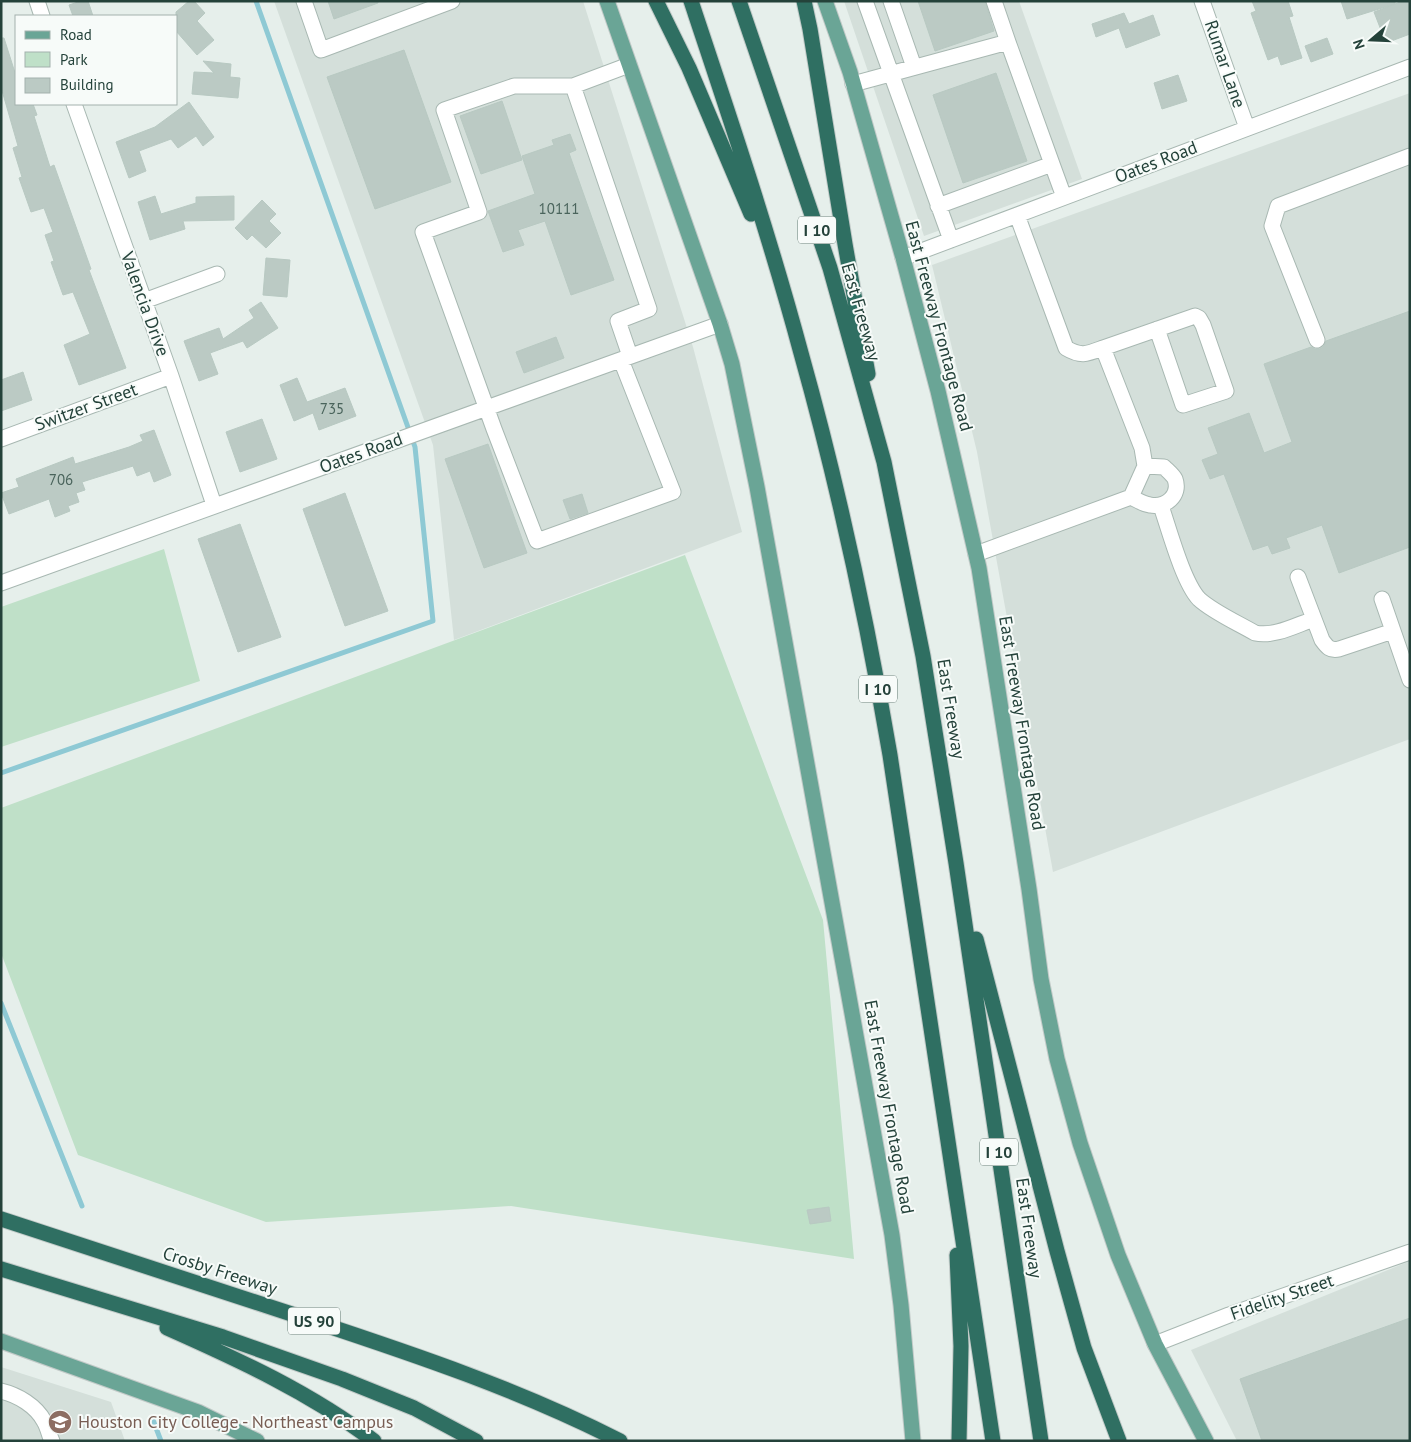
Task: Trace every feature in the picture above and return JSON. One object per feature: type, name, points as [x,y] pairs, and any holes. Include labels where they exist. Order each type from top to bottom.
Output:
[{"type":"highway","points":[[656,1],[689,68],[782,286]]},
{"type":"highway","name":"I 10","points":[[691,1],[742,156],[804,361],[834,478],[873,662],[890,755],[993,1441]]},
{"type":"highway","name":"East Freeway","points":[[739,1],[830,268],[884,462],[923,656],[956,863],[1041,1441]]},
{"type":"highway","points":[[804,1],[884,462]]},
{"type":"highway","points":[[956,863],[1084,1348],[1119,1441]]},
{"type":"highway","points":[[942,1100],[957,1250],[961,1346],[959,1441]]},
{"type":"highway","name":"Crosby Freeway","points":[[1,1219],[486,1380],[577,1419],[620,1441]]},
{"type":"highway","name":"US 90","points":[[1,1268],[223,1337],[351,1382],[414,1408],[476,1441]]},
{"type":"highway","points":[[105,1299],[241,1361],[320,1404],[374,1441]]},
{"type":"main road","name":"East Freeway Frontage Road","points":[[607,1],[720,324],[732,364],[759,497],[892,1234],[901,1305],[913,1441]]},
{"type":"main road","name":"East Freeway Frontage Road","points":[[825,1],[853,84],[903,258],[938,391],[976,554],[1029,889],[1041,979],[1058,1059],[1080,1143],[1118,1255],[1155,1344],[1206,1441]]},
{"type":"main road","points":[[1,1341],[198,1412],[257,1441]]},
{"type":"street","points":[[37,1],[42,15]]},
{"type":"street","points":[[304,1],[321,50],[452,1]]},
{"type":"street","points":[[865,1],[951,240]]},
{"type":"street","points":[[891,1],[914,67]]},
{"type":"street","points":[[994,1],[1064,197]]},
{"type":"street","name":"Rumar Lane","points":[[1202,1],[1247,128]]},
{"type":"street","points":[[853,84],[1008,42]]},
{"type":"street","points":[[573,86],[649,309],[618,321],[625,358],[673,492],[537,542],[423,232],[480,212],[444,110],[514,86],[573,86],[629,65]]},
{"type":"street","name":"Oates Road","points":[[903,258],[1410,67]]},
{"type":"street","name":"Valencia Drive","points":[[74,105],[171,376],[214,505]]},
{"type":"street","points":[[1317,340],[1272,226],[1278,206],[1410,156]]},
{"type":"street","points":[[938,206],[1052,164]]},
{"type":"street","points":[[1017,215],[1066,348],[1076,354],[1086,354],[1156,329],[1194,316],[1199,318],[1203,325],[1226,390],[1183,405],[1156,329]]},
{"type":"street","points":[[144,301],[216,274]]},
{"type":"street","name":"Oates Road","points":[[1,582],[720,324]]},
{"type":"street","points":[[1103,348],[1142,448],[1145,466],[1131,497]]},
{"type":"street","name":"Switzer Street","points":[[1,439],[171,376]]},
{"type":"street","points":[[976,554],[1131,497],[1149,505],[1160,506],[1168,503],[1174,497],[1175,477],[1164,467],[1145,466]]},
{"type":"street","points":[[1160,506],[1192,591],[1201,600],[1255,633],[1261,634],[1270,634],[1314,618]]},
{"type":"street","points":[[1298,577],[1322,640],[1327,648],[1333,650],[1393,630]]},
{"type":"street","points":[[1382,599],[1410,680]]},
{"type":"street","name":"Fidelity Street","points":[[1155,1344],[1230,1315],[1410,1252]]},
{"type":"street","points":[[1,1390],[27,1403],[36,1411],[44,1422],[52,1441]]},
{"type":"shaded area","points":[[274,1],[583,1],[693,347],[742,532],[454,640],[433,445]]},
{"type":"shaded area","points":[[844,1],[1019,1],[1082,179],[924,236]]},
{"type":"shaded area","points":[[1410,93],[1410,739],[1053,872],[977,452],[932,265]]},
{"type":"shaded area","points":[[1410,1261],[1410,1441],[1237,1441],[1191,1350]]},
{"type":"shaded area","name":"Houston City College - Northeast Campus","points":[[1,1367],[111,1402],[125,1441],[1,1441]]},
{"type":"green space","points":[[164,549],[200,681],[1,747],[1,607]]},
{"type":"green space","points":[[685,555],[823,920],[854,1259],[511,1206],[266,1222],[78,1155],[1,953],[1,808]]},
{"type":"building","points":[[88,1],[93,15],[73,15],[69,5]]},
{"type":"building","points":[[189,1],[194,1],[205,13],[197,21],[214,40],[197,55],[178,33],[178,15],[176,15],[176,12]]},
{"type":"building","points":[[328,1],[378,1],[378,3],[334,19]]},
{"type":"building","points":[[918,1],[985,1],[994,31],[935,51]]},
{"type":"building","points":[[1252,1],[1288,1],[1293,16],[1289,17],[1302,58],[1281,65],[1278,56],[1268,60],[1251,13],[1256,11]]},
{"type":"building","points":[[1341,1],[1395,1],[1395,4],[1347,19]]},
{"type":"building","points":[[1403,1],[1410,1],[1410,34],[1386,43],[1374,12]]},
{"type":"building","points":[[1124,13],[1129,24],[1153,15],[1160,35],[1126,48],[1119,28],[1096,37],[1092,24]]},
{"type":"building","points":[[1,38],[4,38],[15,73],[15,105],[33,105],[37,115],[34,116],[50,167],[54,165],[91,269],[89,270],[126,368],[79,385],[64,345],[90,334],[73,292],[63,295],[51,262],[54,261],[45,235],[53,232],[44,208],[31,212],[19,178],[22,177],[13,148],[18,146],[1,87]]},
{"type":"building","points":[[1327,38],[1333,54],[1311,62],[1305,46]]},
{"type":"building","points":[[404,50],[451,182],[375,209],[327,77]]},
{"type":"building","points":[[203,61],[231,64],[230,77],[240,78],[238,98],[192,94],[194,72],[214,73]]},
{"type":"building","points":[[996,73],[1027,161],[963,183],[933,95]]},
{"type":"building","points":[[1178,75],[1187,101],[1162,109],[1154,83]]},
{"type":"building","points":[[502,101],[522,160],[481,174],[460,116]]},
{"type":"building","points":[[189,102],[214,137],[203,146],[196,136],[178,148],[171,139],[139,151],[146,171],[129,178],[116,142],[155,127]]},
{"type":"building","points":[[570,134],[576,150],[569,153],[614,280],[571,295],[545,221],[518,230],[524,245],[503,252],[488,211],[535,194],[522,156],[554,145],[552,140]]},
{"type":"building","points":[[155,196],[161,214],[196,203],[196,197],[234,196],[234,220],[183,221],[185,229],[150,240],[138,202]]},
{"type":"building","points":[[262,200],[276,214],[269,221],[281,233],[266,248],[252,235],[247,240],[235,228]]},
{"type":"building","points":[[266,258],[290,260],[287,297],[263,295]]},
{"type":"building","points":[[261,302],[278,328],[247,348],[243,341],[210,353],[218,374],[199,381],[184,341],[219,328],[223,339],[254,318],[249,310]]},
{"type":"building","points":[[1410,311],[1410,547],[1339,573],[1322,525],[1286,538],[1290,548],[1272,554],[1268,545],[1253,550],[1224,474],[1210,479],[1202,460],[1218,454],[1208,428],[1249,413],[1264,453],[1292,442],[1264,364],[1311,347],[1320,349],[1326,341]]},
{"type":"building","points":[[556,337],[564,358],[524,373],[516,352]]},
{"type":"building","points":[[23,372],[32,400],[1,411],[1,380]]},
{"type":"building","points":[[297,378],[307,402],[345,388],[356,416],[319,430],[313,413],[294,421],[280,385]]},
{"type":"building","points":[[262,419],[277,459],[240,472],[226,432]]},
{"type":"building","points":[[154,430],[171,475],[154,482],[150,471],[137,476],[133,466],[82,482],[85,490],[76,493],[79,502],[68,506],[70,511],[55,517],[49,499],[9,514],[1,493],[19,487],[16,479],[73,457],[75,464],[129,447],[143,441],[140,435]]},
{"type":"building","points":[[488,444],[527,553],[484,568],[445,459]]},
{"type":"building","points":[[345,493],[388,611],[345,626],[303,509]]},
{"type":"building","points":[[582,494],[588,513],[570,519],[563,500]]},
{"type":"building","points":[[240,524],[281,637],[238,652],[198,539]]},
{"type":"building","points":[[829,1207],[831,1221],[810,1224],[807,1210]]},
{"type":"building","points":[[1410,1318],[1410,1441],[1262,1441],[1240,1379]]},
{"type":"waterway","points":[[1,773],[433,621],[415,447],[256,1]]},
{"type":"waterway","points":[[1,1003],[82,1206]]},
{"type":"waterway","points":[[153,1420],[161,1441]]},
{"type":"place","name":"Houston City College - Northeast Campus","points":[[60,1422]]}]
